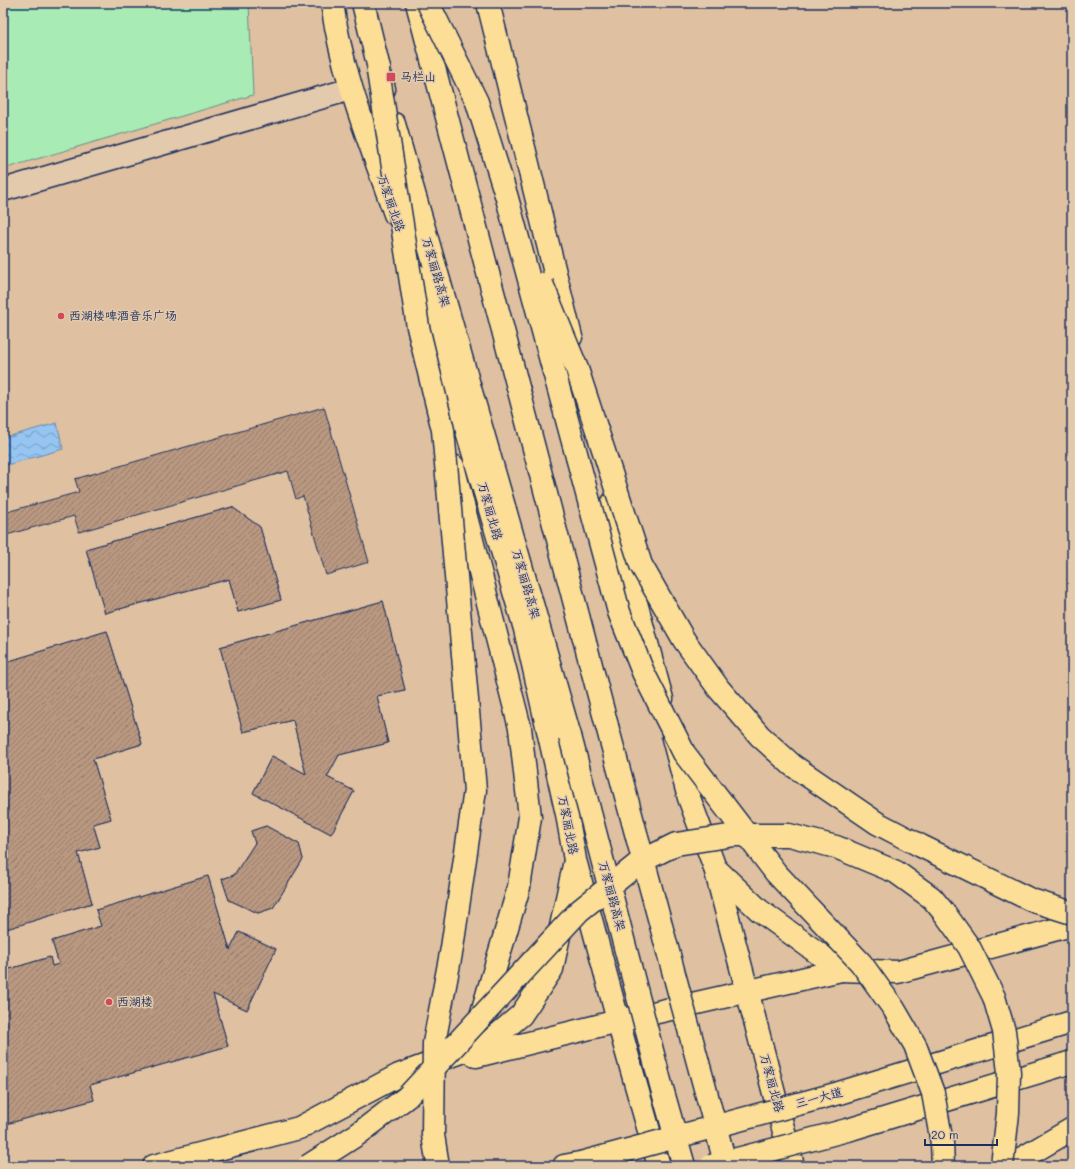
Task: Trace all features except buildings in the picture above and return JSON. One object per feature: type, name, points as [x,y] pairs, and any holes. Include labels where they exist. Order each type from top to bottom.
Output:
[{"type":"main road","name":"万家丽北路","points":[[332,3],[336,33],[351,88],[452,380],[522,621],[567,814],[575,860],[659,1166]]},
{"type":"main road","name":"万家丽路高架","points":[[363,3],[378,71],[570,736],[661,1085],[684,1166]]},
{"type":"main road","points":[[417,3],[607,726],[726,1166]]},
{"type":"main road","points":[[428,3],[477,102],[506,198],[619,612],[643,672],[684,753],[776,873],[861,963],[894,1009],[915,1045],[933,1092],[942,1143],[943,1166]]},
{"type":"main road","name":"万家丽北路","points":[[488,3],[631,584],[689,798],[715,868],[793,1166]]},
{"type":"main road","points":[[378,71],[418,328],[520,728],[530,817],[519,887],[480,1019]]},
{"type":"main road","points":[[506,198],[577,369],[641,565],[684,640],[718,689],[760,736],[792,765],[877,823],[1031,900],[1072,913]]},
{"type":"main road","points":[[438,1166],[433,1135],[434,1043],[452,948],[475,790],[443,430]]},
{"type":"main road","points":[[308,1166],[358,1134],[407,1097],[579,911],[640,862],[676,844],[735,835],[789,835],[836,846],[896,872],[932,898],[946,915],[969,947],[994,997],[1004,1031],[1009,1072],[1008,1113],[1002,1166]]},
{"type":"main road","points":[[154,1166],[300,1128],[399,1075],[489,1042],[521,1015],[552,969],[575,860]]},
{"type":"main road","points":[[715,868],[760,910],[841,970]]},
{"type":"main road","points":[[399,1075],[618,1021],[841,970],[898,972],[1072,925]]},
{"type":"main road","name":"三一大道","points":[[572,1164],[839,1093],[1072,1022]]},
{"type":"main road","points":[[710,1166],[851,1129],[1072,1062]]},
{"type":"main road","points":[[1010,1166],[1072,1129]]},
{"type":"main road","points":[[1010,1166],[1034,1153],[1072,1140]]},
{"type":"street","points":[[3,190],[351,88]]},
{"type":"green space","points":[[3,3],[249,3],[253,95],[3,169]]},
{"type":"water","points":[[57,423],[63,449],[3,466],[3,438]]},
{"type":"place","name":"马栏山","points":[[391,77]]},
{"type":"place","name":"西湖楼啤酒音乐广场","points":[[61,316]]},
{"type":"place","name":"西湖楼","points":[[109,1002]]}]
